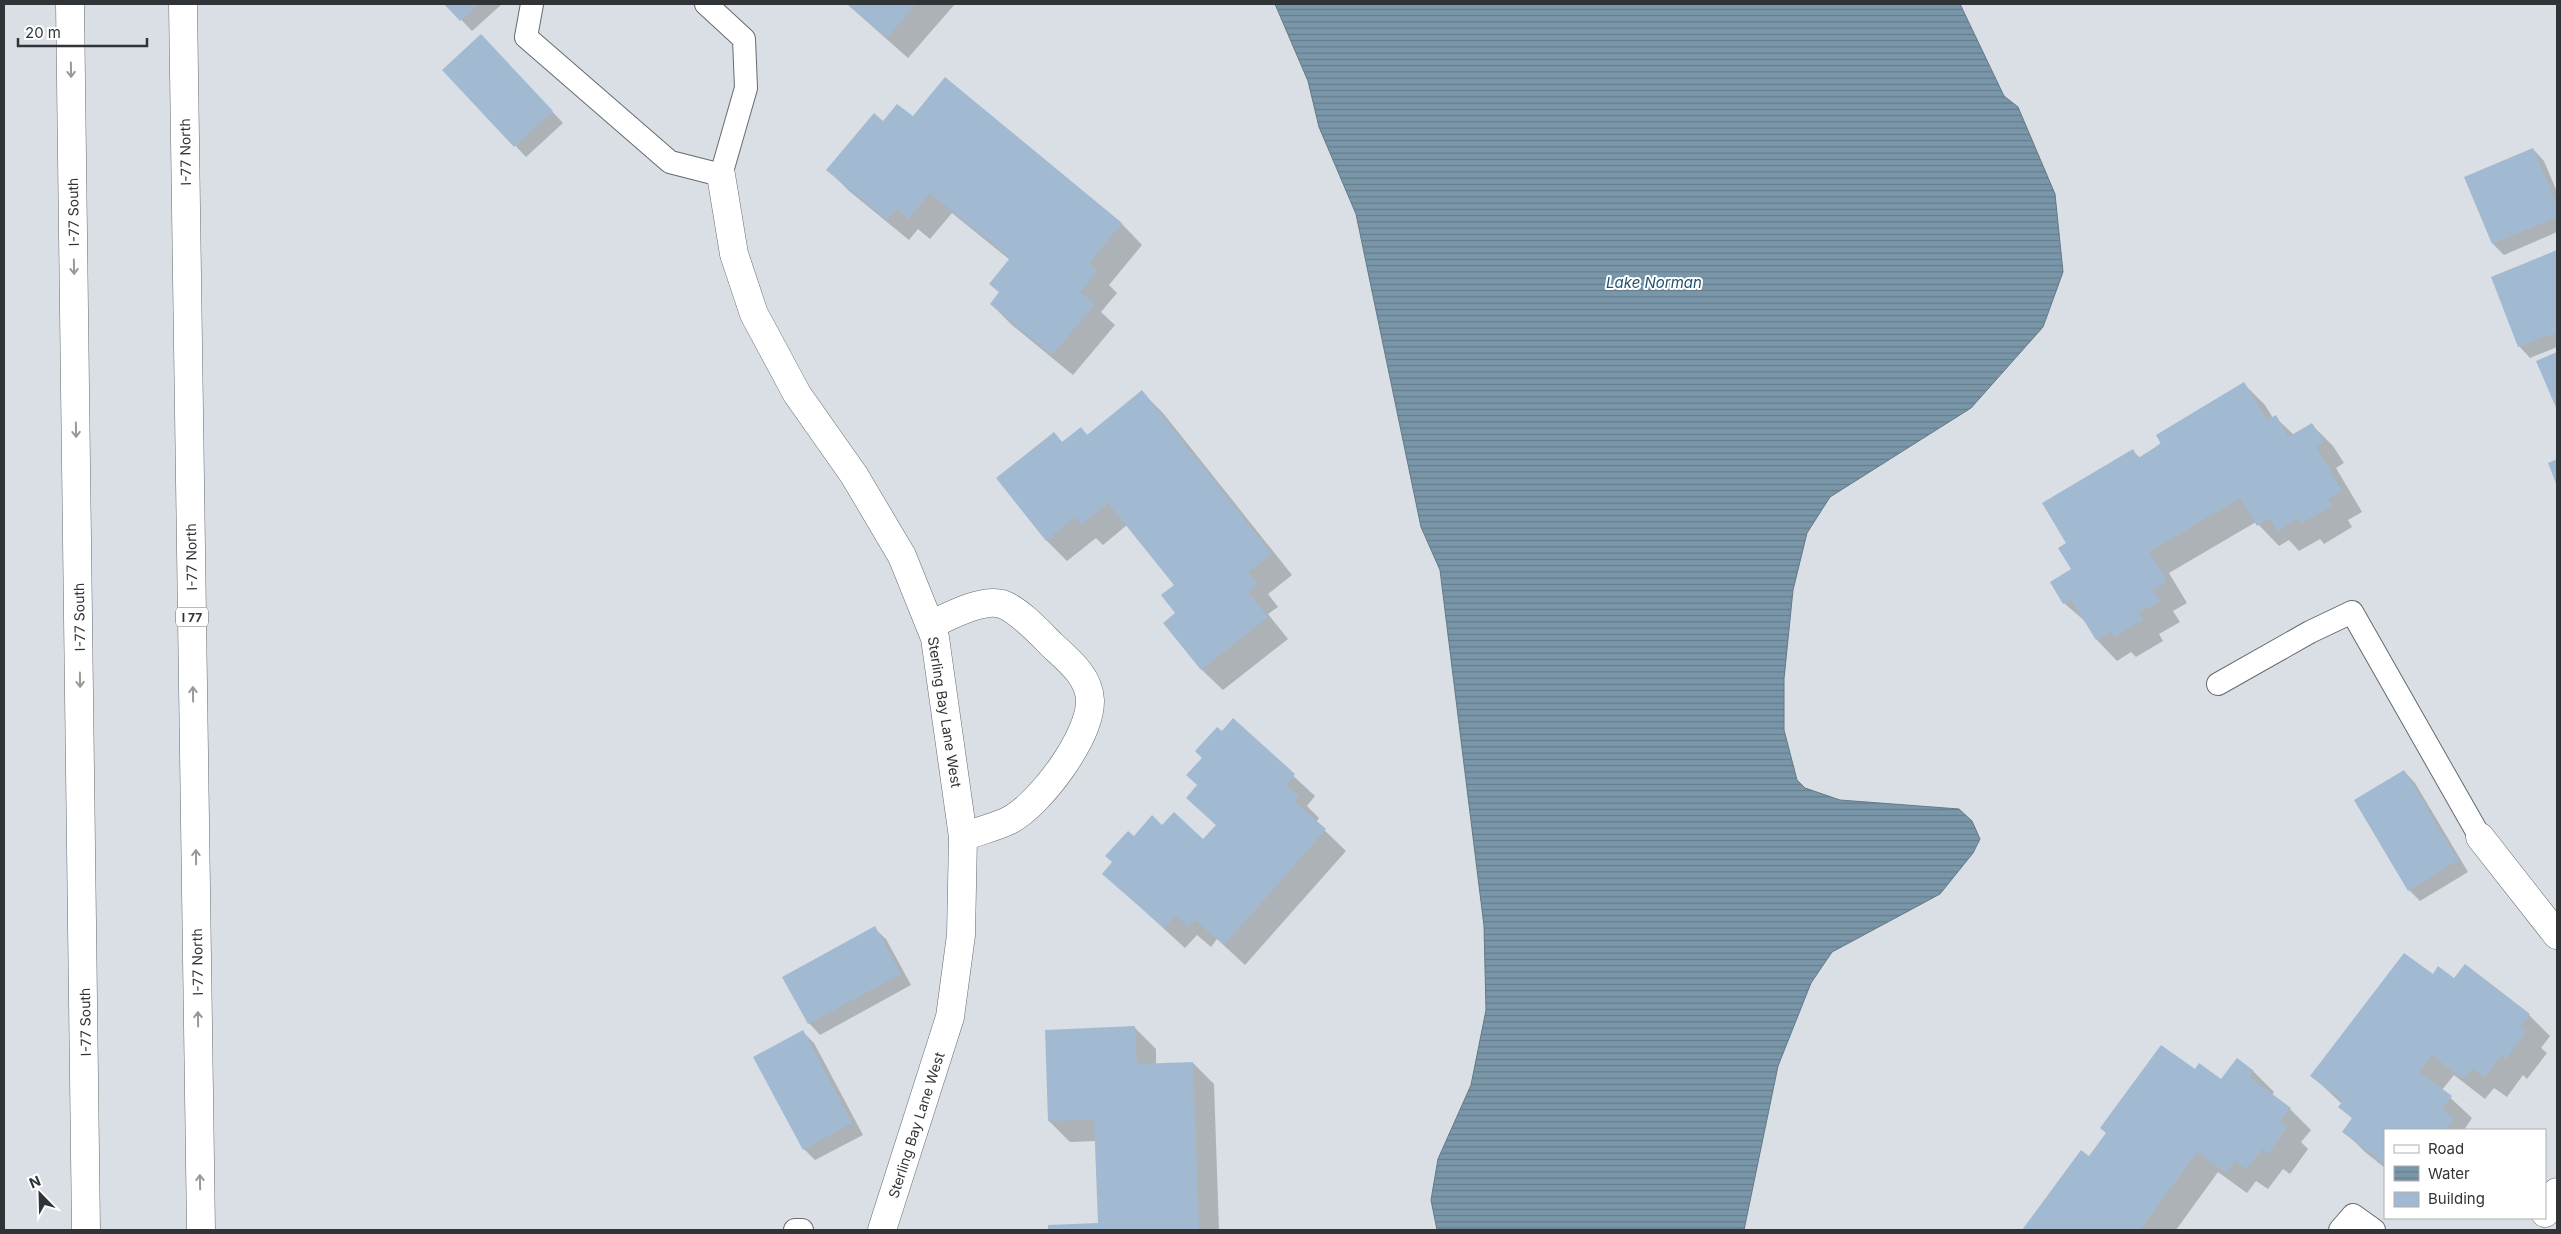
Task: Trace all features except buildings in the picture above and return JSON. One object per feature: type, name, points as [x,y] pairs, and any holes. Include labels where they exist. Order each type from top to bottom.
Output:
[{"type":"main road","name":"I-77 South","points":[[70,4],[86,1230]]},
{"type":"main road","name":"I-77 North","points":[[183,4],[201,1230]]},
{"type":"main road","name":"Sterling Bay Lane West","points":[[720,175],[734,254],[754,314],[797,394],[854,475],[902,556],[935,638],[963,836],[961,935],[950,1017],[882,1230]]},
{"type":"main road","points":[[930,624],[978,605],[1002,604],[1028,622],[1079,670],[1090,699],[1085,728],[1065,762],[1033,803],[1010,820],[963,836]]},
{"type":"main road","points":[[2480,837],[2557,935]]},
{"type":"main road","points":[[2546,1211],[2557,1192]]},
{"type":"main road","points":[[2532,1230],[2540,1219]]},
{"type":"lane","points":[[532,4],[526,37],[670,162],[720,175],[746,88],[744,39],[706,4]]},
{"type":"lane","points":[[2218,684],[2310,632],[2352,612],[2480,837]]},
{"type":"lane","points":[[2340,1230],[2353,1215],[2374,1230]]},
{"type":"lane","points":[[795,1230],[802,1230]]},
{"type":"water","name":"Lake Norman","points":[[1275,4],[1960,4],[2004,96],[2018,107],[2055,194],[2063,272],[2043,327],[1971,408],[1830,497],[1807,533],[1793,590],[1784,679],[1784,730],[1797,780],[1805,788],[1840,800],[1959,809],[1972,821],[1980,839],[1973,853],[1940,894],[1832,952],[1811,983],[1778,1066],[1744,1230],[1437,1230],[1431,1200],[1438,1159],[1471,1085],[1486,1010],[1484,926],[1440,570],[1421,527],[1356,214],[1319,127],[1308,81]]}]
